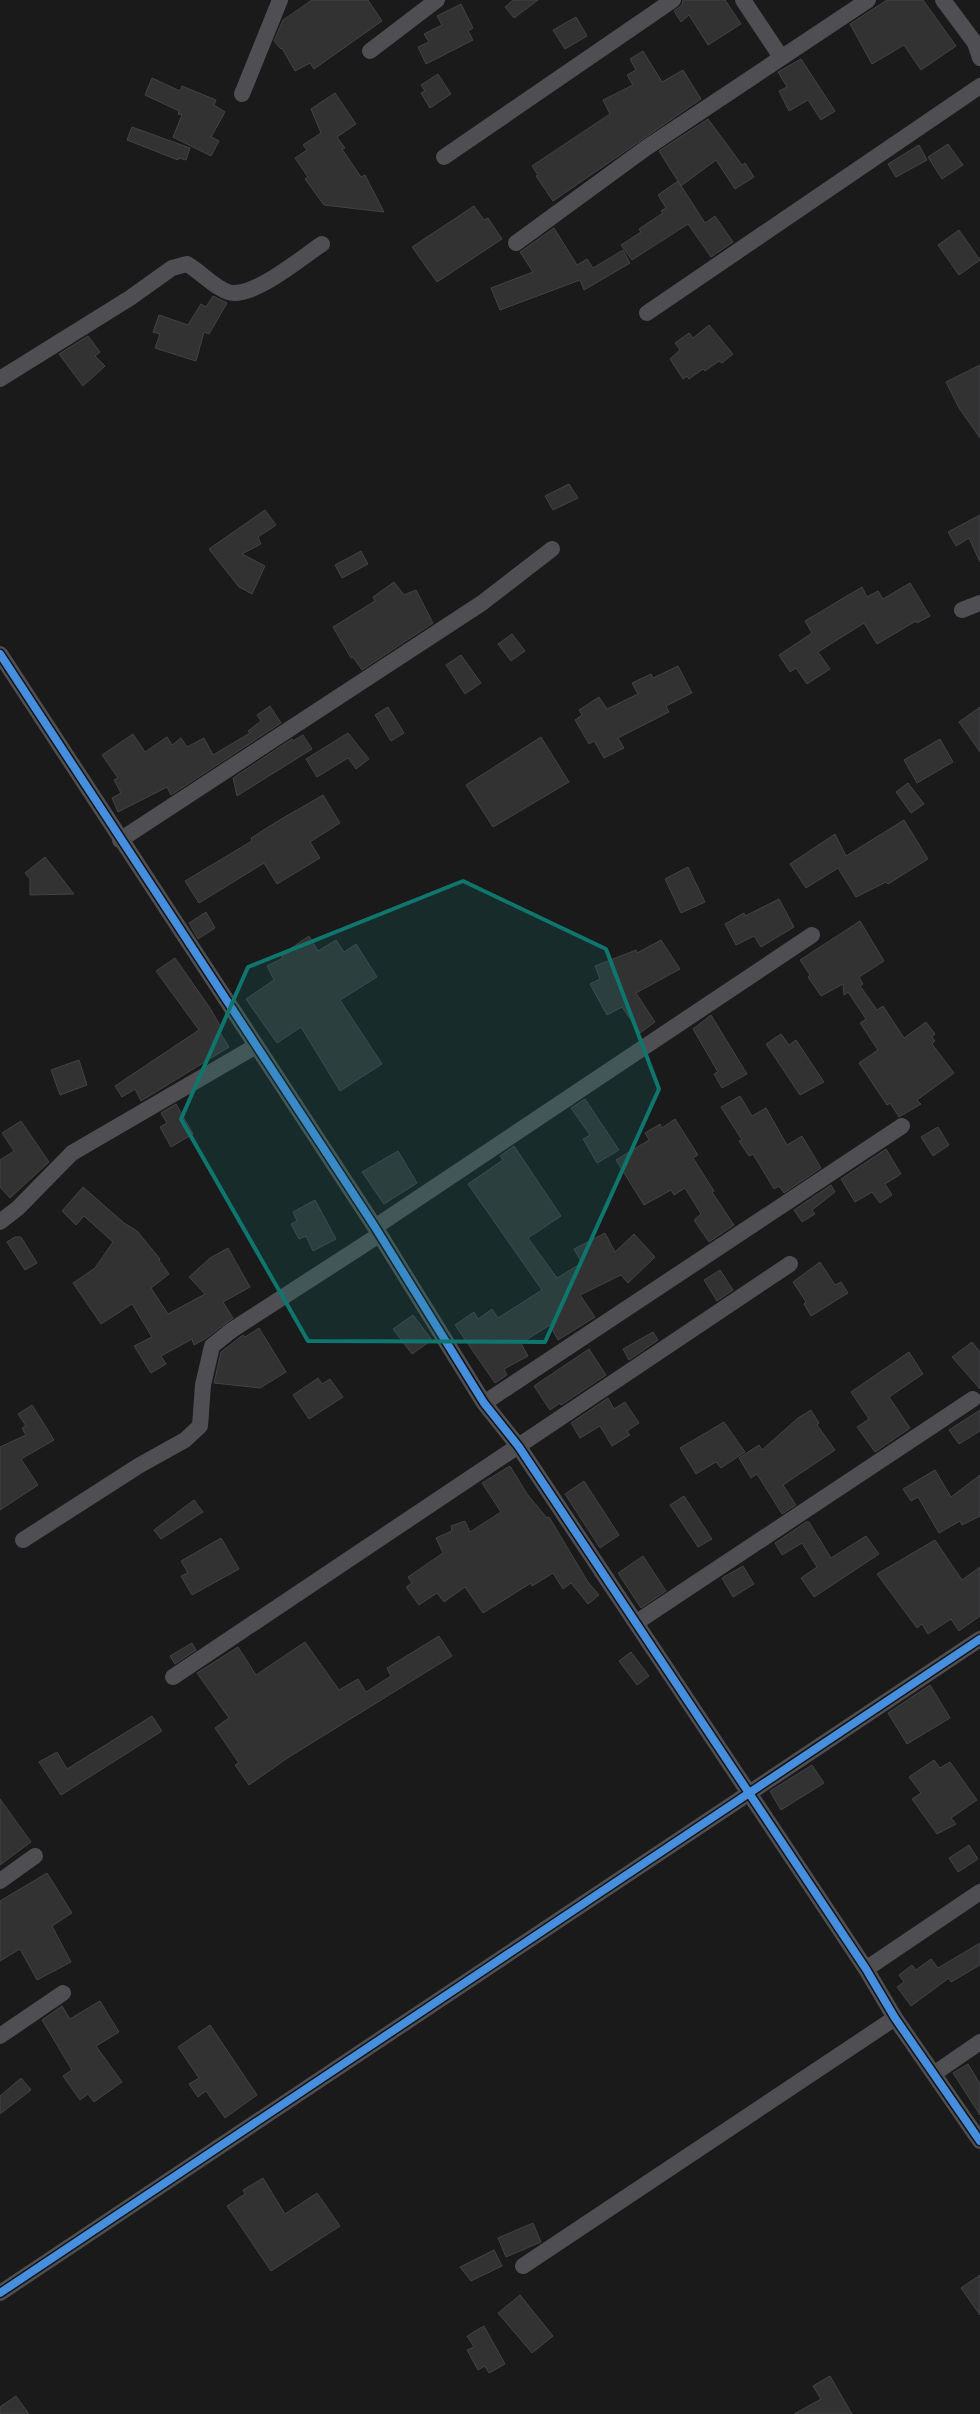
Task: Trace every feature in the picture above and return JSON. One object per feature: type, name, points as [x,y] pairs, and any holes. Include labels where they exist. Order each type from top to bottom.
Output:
[{"type":"street","points":[[242,94],[280,0]]},
{"type":"street","points":[[370,51],[437,0]]},
{"type":"street","points":[[444,157],[673,0]]},
{"type":"street","points":[[744,0],[782,57]]},
{"type":"street","points":[[516,243],[646,148],[868,0]]},
{"type":"street","points":[[943,0],[977,41],[980,58]]},
{"type":"street","points":[[647,313],[980,86]]},
{"type":"street","points":[[0,380],[130,298],[172,268],[187,264],[228,292],[246,292],[263,284],[322,244]]},
{"type":"street","points":[[120,840],[482,603],[552,549]]},
{"type":"street","points":[[962,610],[980,604]]},
{"type":"street","points":[[0,654],[377,1231],[484,1403],[520,1447],[866,1969],[896,2018],[980,2141]]},
{"type":"street","points":[[23,1540],[140,1465],[185,1440],[200,1426],[203,1385],[212,1346],[232,1330],[812,935]]},
{"type":"street","points":[[0,1222],[18,1208],[72,1153],[256,1046]]},
{"type":"street","points":[[484,1403],[902,1126]]},
{"type":"street","points":[[173,1677],[520,1447],[790,1264]]},
{"type":"street","points":[[636,1622],[973,1399]]},
{"type":"street","points":[[0,2293],[980,1639]]},
{"type":"street","points":[[0,1880],[35,1856]]},
{"type":"street","points":[[866,1969],[980,1892]]},
{"type":"street","points":[[0,2036],[63,1994]]},
{"type":"street","points":[[524,2266],[896,2018]]},
{"type":"street","points":[[935,2073],[980,2042]]},
{"type":"highlighted area","points":[[463,881],[606,949],[659,1089],[545,1342],[308,1341],[181,1119],[248,967]]},
{"type":"building","points":[[312,0],[368,0],[382,21],[314,69],[310,63],[295,71],[282,48],[274,41],[283,20]]},
{"type":"building","points":[[513,0],[538,0],[514,18],[505,7]]},
{"type":"building","points":[[683,0],[725,0],[741,24],[708,45],[689,15],[681,22],[674,11],[682,5]]},
{"type":"building","points":[[887,0],[923,0],[956,46],[921,70],[904,45],[872,64],[850,24]]},
{"type":"building","points":[[461,4],[473,28],[468,31],[473,40],[426,64],[418,47],[429,42],[424,34],[442,25],[437,16]]},
{"type":"building","points":[[576,17],[587,36],[565,49],[553,30]]},
{"type":"building","points":[[643,51],[662,82],[683,70],[701,99],[553,201],[536,176],[538,175],[532,166],[610,114],[603,100],[633,85],[627,75],[636,70],[630,59]]},
{"type":"building","points":[[801,59],[835,111],[821,120],[808,100],[789,111],[779,91],[787,87],[778,72]]},
{"type":"building","points":[[438,74],[451,94],[430,108],[421,93],[425,91],[421,85]]},
{"type":"building","points":[[152,78],[180,91],[182,86],[216,100],[214,105],[225,112],[211,137],[219,141],[211,156],[173,137],[182,115],[178,114],[179,111],[145,95]]},
{"type":"building","points":[[335,93],[356,124],[337,137],[345,148],[342,149],[361,177],[365,175],[384,212],[324,205],[305,179],[308,177],[295,158],[307,150],[303,145],[321,133],[311,109]]},
{"type":"building","points":[[708,119],[742,165],[745,163],[754,177],[735,189],[716,160],[681,186],[659,151]]},
{"type":"building","points":[[132,127],[190,148],[186,160],[179,158],[178,160],[127,140]]},
{"type":"building","points":[[948,144],[963,165],[942,179],[928,157]]},
{"type":"building","points":[[919,145],[927,160],[896,177],[888,164]]},
{"type":"building","points":[[678,181],[705,223],[715,216],[733,242],[711,257],[688,224],[632,260],[621,245],[641,232],[639,229],[663,213],[661,211],[666,208],[658,195]]},
{"type":"building","points":[[474,206],[484,220],[488,218],[502,239],[437,282],[412,247]]},
{"type":"building","points":[[554,228],[577,265],[587,259],[593,268],[623,250],[630,263],[584,290],[580,280],[500,310],[491,288],[533,272],[520,252]]},
{"type":"building","points":[[959,230],[980,260],[959,275],[938,245]]},
{"type":"building","points":[[213,296],[227,303],[209,334],[204,332],[196,361],[155,348],[160,334],[153,332],[159,315],[188,325],[201,304],[206,307]]},
{"type":"building","points":[[709,325],[733,354],[722,363],[719,361],[689,379],[687,376],[683,379],[670,359],[680,350],[675,343],[689,333],[693,338]]},
{"type":"building","points":[[88,336],[100,352],[95,356],[105,366],[83,386],[59,354]]},
{"type":"building","points":[[980,365],[980,438],[959,408],[946,382]]},
{"type":"building","points":[[569,484],[578,498],[553,510],[545,496]]},
{"type":"building","points":[[265,510],[276,525],[258,537],[261,544],[242,554],[265,566],[252,594],[239,587],[209,549]]},
{"type":"building","points":[[980,515],[980,562],[969,538],[956,546],[948,532]]},
{"type":"building","points":[[361,551],[368,564],[342,578],[335,565]]},
{"type":"building","points":[[394,582],[404,595],[416,590],[433,623],[362,670],[353,657],[351,658],[333,627],[375,601],[373,597]]},
{"type":"building","points":[[910,583],[930,616],[917,623],[916,621],[877,644],[864,623],[818,652],[830,669],[807,684],[796,668],[790,672],[779,655],[812,633],[805,621],[862,587],[867,597],[878,591],[883,599]]},
{"type":"building","points":[[512,634],[525,651],[511,661],[498,644]]},
{"type":"building","points":[[461,655],[481,683],[465,694],[446,665]]},
{"type":"building","points":[[678,666],[692,693],[666,706],[669,712],[618,738],[624,748],[604,758],[594,741],[589,744],[575,720],[582,715],[579,710],[599,697],[607,709],[638,694],[632,683],[651,674],[653,678]]},
{"type":"building","points":[[270,706],[281,723],[171,795],[167,787],[118,812],[112,798],[121,793],[114,780],[118,778],[102,755],[133,734],[145,752],[167,737],[172,745],[181,738],[187,747],[204,738],[213,755],[250,733],[248,731],[261,721],[257,715]]},
{"type":"building","points":[[388,707],[404,733],[391,741],[375,715]]},
{"type":"building","points":[[980,707],[980,752],[959,722]]},
{"type":"building","points":[[348,733],[369,759],[356,769],[348,758],[317,777],[306,759]]},
{"type":"building","points":[[303,735],[312,749],[237,796],[233,778],[292,739],[293,741]]},
{"type":"building","points":[[541,737],[569,782],[493,827],[466,785]]},
{"type":"building","points":[[940,739],[953,762],[917,783],[904,760]]},
{"type":"building","points":[[908,783],[924,804],[911,813],[896,792]]},
{"type":"building","points":[[323,795],[340,823],[310,842],[320,858],[277,884],[264,863],[199,903],[185,881],[252,841],[251,838],[278,821]]},
{"type":"building","points":[[904,820],[928,859],[888,884],[886,882],[856,897],[838,868],[806,888],[790,864],[835,834],[846,856]]},
{"type":"building","points":[[45,857],[74,894],[30,895],[30,879],[25,873]]},
{"type":"building","points":[[688,867],[705,902],[681,913],[665,879]]},
{"type":"building","points":[[779,899],[794,927],[761,947],[754,936],[736,945],[725,924],[744,913],[745,916]]},
{"type":"building","points":[[206,912],[215,928],[198,939],[189,923]]},
{"type":"building","points":[[860,921],[884,961],[859,977],[863,984],[860,986],[877,1010],[883,1006],[904,1038],[926,1022],[935,1034],[932,1037],[935,1041],[932,1044],[954,1073],[917,1100],[921,1104],[899,1117],[890,1103],[887,1105],[859,1063],[878,1050],[860,1023],[866,1019],[848,992],[844,995],[843,984],[821,996],[808,977],[810,975],[800,960]]},
{"type":"building","points":[[309,936],[318,951],[336,940],[344,952],[356,944],[377,977],[340,1000],[382,1064],[340,1091],[301,1027],[277,1043],[246,999],[274,980],[267,966],[283,958],[281,955]]},
{"type":"building","points":[[661,940],[680,969],[636,993],[655,1022],[640,1033],[622,1007],[607,1015],[590,984],[600,979],[595,966],[636,950],[637,953]]},
{"type":"building","points":[[175,958],[210,1008],[222,1029],[219,1031],[229,1047],[141,1101],[135,1089],[122,1097],[115,1086],[199,1030],[156,971]]},
{"type":"building","points":[[711,1015],[747,1074],[722,1088],[714,1074],[718,1072],[693,1029]]},
{"type":"building","points":[[781,1034],[789,1045],[796,1040],[824,1082],[800,1095],[766,1044]]},
{"type":"building","points":[[79,1060],[87,1085],[60,1095],[51,1070]]},
{"type":"building","points":[[740,1096],[752,1116],[766,1108],[787,1145],[802,1136],[821,1168],[784,1193],[779,1186],[774,1189],[753,1154],[749,1156],[739,1141],[742,1140],[721,1107]]},
{"type":"building","points":[[585,1099],[619,1150],[597,1163],[583,1139],[590,1135],[571,1108]]},
{"type":"building","points":[[176,1104],[193,1134],[171,1147],[160,1127],[167,1123],[161,1113]]},
{"type":"building","points":[[675,1119],[698,1155],[693,1158],[714,1191],[712,1192],[734,1225],[709,1242],[694,1220],[701,1214],[685,1188],[674,1195],[671,1190],[644,1205],[616,1160],[649,1140],[645,1133],[660,1124],[662,1128]]},
{"type":"building","points":[[21,1121],[49,1162],[10,1198],[0,1187],[0,1160],[14,1151],[2,1133]]},
{"type":"building","points":[[938,1127],[949,1145],[933,1156],[921,1137]]},
{"type":"building","points":[[514,1146],[561,1216],[528,1238],[557,1278],[582,1263],[574,1249],[605,1233],[615,1252],[634,1234],[655,1257],[628,1283],[621,1275],[580,1295],[595,1317],[558,1340],[550,1325],[521,1343],[528,1356],[504,1369],[507,1375],[495,1383],[455,1325],[474,1312],[478,1319],[492,1309],[498,1318],[542,1290],[468,1184],[503,1160],[500,1156]]},
{"type":"building","points":[[886,1149],[901,1174],[885,1184],[892,1195],[880,1203],[872,1192],[855,1202],[841,1179]]},
{"type":"building","points":[[398,1151],[417,1183],[384,1204],[362,1172]]},
{"type":"building","points":[[831,1185],[835,1192],[812,1210],[815,1214],[802,1222],[794,1210]]},
{"type":"building","points":[[83,1187],[124,1223],[137,1231],[160,1259],[169,1274],[151,1288],[168,1314],[205,1294],[189,1277],[210,1258],[228,1248],[250,1287],[223,1302],[233,1318],[194,1345],[192,1339],[161,1356],[166,1364],[151,1373],[134,1346],[152,1337],[132,1304],[101,1324],[73,1283],[95,1268],[113,1242],[84,1216],[76,1225],[62,1211]]},
{"type":"building","points":[[315,1200],[336,1239],[313,1251],[306,1236],[299,1239],[291,1224],[297,1221],[293,1212]]},
{"type":"building","points":[[15,1237],[21,1237],[37,1263],[25,1270],[7,1242]]},
{"type":"building","points":[[820,1262],[835,1285],[841,1282],[848,1293],[811,1316],[804,1304],[806,1302],[793,1282]]},
{"type":"building","points":[[720,1270],[733,1290],[717,1301],[704,1280]]},
{"type":"building","points":[[413,1315],[432,1340],[412,1354],[393,1329]]},
{"type":"building","points":[[259,1328],[286,1372],[260,1388],[214,1383],[221,1352],[243,1335],[245,1337]]},
{"type":"building","points":[[653,1332],[658,1340],[629,1360],[623,1349]]},
{"type":"building","points":[[972,1342],[980,1352],[980,1389],[952,1357]]},
{"type":"building","points":[[589,1349],[606,1375],[561,1405],[560,1403],[550,1410],[534,1386]]},
{"type":"building","points":[[909,1352],[923,1374],[889,1397],[910,1428],[875,1452],[857,1427],[869,1419],[851,1392]]},
{"type":"building","points":[[318,1378],[322,1384],[330,1379],[343,1397],[309,1419],[293,1395]]},
{"type":"building","points":[[608,1398],[614,1409],[625,1402],[639,1423],[627,1431],[630,1435],[612,1446],[600,1426],[580,1438],[571,1423]]},
{"type":"building","points":[[32,1405],[54,1440],[21,1459],[38,1485],[0,1510],[0,1447],[26,1435],[22,1428],[26,1426],[18,1414]]},
{"type":"building","points":[[811,1410],[819,1423],[817,1425],[835,1450],[783,1485],[796,1505],[782,1514],[757,1474],[751,1478],[739,1458],[759,1445],[762,1450],[798,1418]]},
{"type":"building","points":[[980,1410],[980,1431],[959,1444],[949,1430]]},
{"type":"building","points":[[724,1422],[745,1452],[721,1468],[716,1462],[696,1474],[680,1448]]},
{"type":"building","points":[[510,1466],[527,1494],[547,1518],[549,1517],[588,1582],[599,1595],[588,1604],[571,1583],[563,1589],[553,1573],[532,1586],[531,1583],[483,1613],[465,1587],[444,1602],[437,1593],[419,1605],[406,1587],[412,1583],[408,1577],[443,1553],[436,1538],[452,1531],[451,1526],[465,1521],[470,1532],[501,1512],[482,1483]]},
{"type":"building","points":[[935,1470],[951,1497],[980,1475],[980,1516],[962,1525],[960,1521],[939,1533],[918,1497],[911,1501],[903,1489]]},
{"type":"building","points":[[584,1481],[619,1535],[600,1548],[565,1494]]},
{"type":"building","points":[[684,1496],[712,1539],[698,1547],[670,1505]]},
{"type":"building","points":[[194,1500],[203,1512],[161,1539],[154,1530]]},
{"type":"building","points":[[806,1522],[809,1522],[831,1558],[866,1536],[879,1554],[814,1597],[801,1578],[817,1567],[802,1543],[782,1555],[775,1543]]},
{"type":"building","points":[[221,1538],[239,1569],[192,1595],[181,1576],[188,1573],[181,1561]]},
{"type":"building","points":[[935,1540],[962,1580],[980,1567],[980,1616],[959,1631],[951,1619],[928,1634],[922,1624],[917,1628],[877,1574]]},
{"type":"building","points":[[643,1556],[666,1591],[641,1608],[618,1573]]},
{"type":"building","points":[[743,1566],[754,1584],[733,1597],[722,1578]]},
{"type":"building","points":[[439,1636],[452,1656],[289,1757],[249,1785],[235,1765],[239,1763],[215,1728],[229,1718],[197,1673],[238,1647],[256,1675],[305,1642],[339,1690],[358,1679],[366,1692],[391,1676],[387,1668]]},
{"type":"building","points":[[192,1643],[196,1650],[175,1664],[170,1656]]},
{"type":"building","points":[[631,1652],[649,1676],[637,1685],[619,1661]]},
{"type":"building","points":[[930,1685],[950,1718],[907,1744],[888,1713]]},
{"type":"building","points":[[152,1716],[162,1731],[61,1795],[39,1762],[57,1752],[67,1769]]},
{"type":"building","points":[[934,1760],[940,1768],[950,1762],[977,1800],[951,1818],[956,1824],[937,1834],[912,1799],[921,1793],[909,1777]]},
{"type":"building","points":[[812,1765],[824,1783],[781,1810],[770,1791]]},
{"type":"building","points":[[0,1799],[31,1842],[0,1865]]},
{"type":"building","points":[[969,1845],[978,1859],[958,1872],[949,1858]]},
{"type":"building","points":[[47,1873],[72,1913],[52,1926],[71,1962],[37,1980],[20,1949],[0,1961],[0,1901]]},
{"type":"building","points":[[980,1943],[980,1965],[951,1982],[949,1978],[911,2006],[897,1987],[904,1982],[899,1975],[912,1965],[916,1970],[931,1959],[938,1968]]},
{"type":"building","points":[[100,2001],[119,2032],[96,2046],[122,2082],[94,2102],[88,2094],[80,2100],[63,2076],[72,2070],[42,2020],[62,2006],[70,2019]]},
{"type":"building","points":[[210,2025],[257,2095],[225,2118],[206,2091],[198,2097],[189,2084],[199,2078],[178,2047]]},
{"type":"building","points":[[968,2064],[980,2084],[980,2115],[953,2073]]},
{"type":"building","points":[[21,2078],[31,2090],[0,2114],[0,2096]]},
{"type":"building","points":[[263,2178],[285,2214],[317,2193],[340,2226],[271,2271],[227,2206],[245,2194],[243,2190]]},
{"type":"building","points":[[533,2223],[541,2242],[506,2257],[498,2238]]},
{"type":"building","points":[[494,2250],[502,2266],[471,2281],[460,2267]]},
{"type":"building","points":[[980,2275],[980,2315],[961,2288]]},
{"type":"building","points":[[520,2295],[553,2336],[532,2353],[498,2313]]},
{"type":"building","points":[[484,2326],[505,2364],[489,2373],[485,2366],[478,2370],[467,2350],[474,2347],[467,2336]]},
{"type":"building","points":[[830,2376],[852,2414],[794,2414],[821,2399],[813,2386]]},
{"type":"building","points":[[16,2396],[29,2414],[0,2414],[0,2407]]},
{"type":"cycle path","points":[[0,654],[375,1227],[484,1403],[519,1447],[866,1969],[895,2018],[980,2141]]},
{"type":"cycle path","points":[[0,2293],[980,1639]]}]
